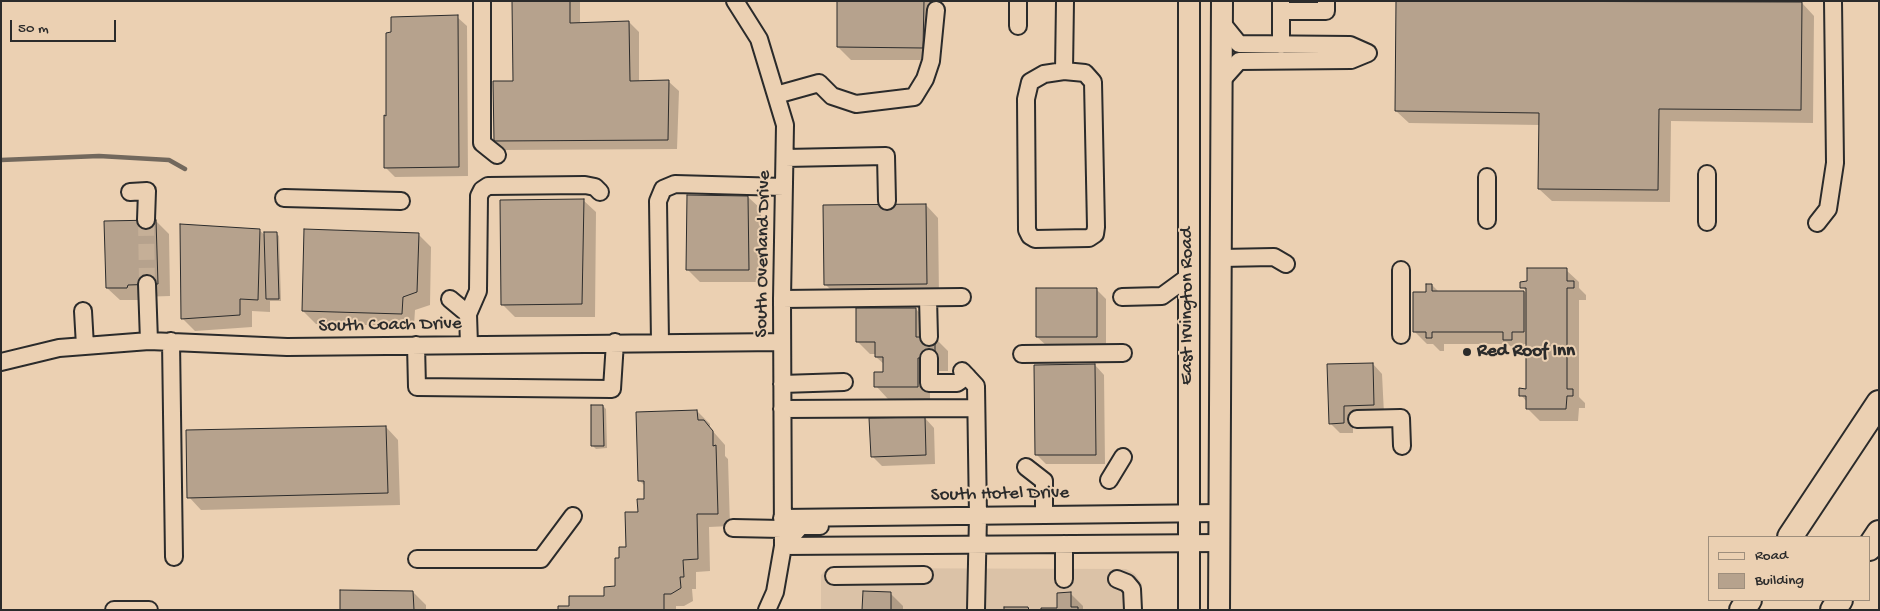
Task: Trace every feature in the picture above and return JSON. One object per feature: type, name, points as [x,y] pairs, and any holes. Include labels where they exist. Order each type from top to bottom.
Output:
[{"type":"highway","points":[[1791,536],[1879,403]]},
{"type":"highway","points":[[1870,546],[1879,533]]},
{"type":"highway","points":[[1870,556],[1879,543]]},
{"type":"main road","name":"East Irvington Road","points":[[1189,1],[1189,610]]},
{"type":"main road","name":"East Irvington Road","points":[[1219,610],[1222,1]]},
{"type":"street","points":[[482,1],[482,142],[497,155]]},
{"type":"street","name":"South Overland Drive","points":[[735,1],[759,39],[785,125],[782,299],[783,546],[775,592],[766,610]]},
{"type":"street","points":[[1018,1],[1018,26]]},
{"type":"street","points":[[1064,70],[1065,1]]},
{"type":"street","points":[[1281,44],[1281,6],[1326,11],[1326,1]]},
{"type":"street","points":[[1817,223],[1828,209],[1835,163],[1833,1]]},
{"type":"street","points":[[776,95],[819,84],[832,96],[856,104],[914,96],[925,79],[931,61],[936,10]]},
{"type":"street","points":[[1222,23],[1239,44],[1350,45],[1368,53],[1351,60],[1239,61],[1222,80]]},
{"type":"street","points":[[1064,70],[1085,73],[1093,82],[1095,234],[1089,238],[1035,239],[1030,236],[1027,230],[1026,99],[1030,82],[1044,74],[1064,70]]},
{"type":"street","points":[[785,158],[886,156],[887,200]]},
{"type":"street","points":[[1707,174],[1707,222]]},
{"type":"street","points":[[1487,177],[1487,220]]},
{"type":"street","points":[[660,342],[658,201],[663,189],[675,184],[784,187]]},
{"type":"street","points":[[469,345],[468,314],[478,292],[479,196],[482,190],[488,186],[585,185],[595,188],[600,192]]},
{"type":"street","points":[[130,192],[147,191],[146,220]]},
{"type":"street","points":[[284,198],[401,201]]},
{"type":"street","points":[[1221,258],[1274,257],[1286,264]]},
{"type":"street","points":[[1401,335],[1402,270]]},
{"type":"street","points":[[1122,297],[1162,296],[1188,277]]},
{"type":"street","points":[[147,284],[149,341]]},
{"type":"street","points":[[782,299],[962,297]]},
{"type":"street","points":[[928,298],[929,337]]},
{"type":"street","points":[[450,299],[468,314]]},
{"type":"street","points":[[83,311],[85,346]]},
{"type":"street","name":"South Coach Drive","points":[[1,362],[59,348],[149,341],[288,347],[615,342],[782,342]]},
{"type":"street","points":[[171,341],[174,557]]},
{"type":"street","points":[[416,345],[417,387],[612,389],[615,342]]},
{"type":"street","points":[[1022,354],[1122,353]]},
{"type":"street","points":[[929,358],[929,383],[957,383],[964,373],[976,386],[978,516],[976,610]]},
{"type":"street","points":[[782,384],[844,382]]},
{"type":"street","points":[[782,409],[976,408]]},
{"type":"street","points":[[1357,419],[1401,418],[1402,446]]},
{"type":"street","points":[[1108,480],[1124,457]]},
{"type":"street","points":[[1026,467],[1044,481],[1044,515]]},
{"type":"street","name":"South Hotel Drive","points":[[734,528],[912,516],[1219,513]]},
{"type":"street","points":[[417,559],[541,559],[572,516]]},
{"type":"street","points":[[783,546],[801,526],[873,526],[912,516]]},
{"type":"street","points":[[783,546],[1219,543]]},
{"type":"street","points":[[1064,544],[1064,579]]},
{"type":"street","points":[[834,576],[924,575]]},
{"type":"street","points":[[1117,579],[1127,583],[1132,589],[1133,610]]},
{"type":"street","points":[[114,610],[149,610]]},
{"type":"shaded area","points":[[828,568],[1126,569],[1135,574],[1142,584],[1142,610],[821,610],[821,575]]},
{"type":"building","points":[[512,1],[570,1],[570,23],[629,21],[630,81],[669,80],[668,140],[494,141],[493,81],[513,81]]},
{"type":"building","points":[[837,1],[924,1],[923,48],[837,47]]},
{"type":"building","points":[[1396,1],[1802,2],[1801,110],[1659,109],[1658,190],[1538,189],[1539,113],[1395,111]]},
{"type":"building","points":[[458,15],[459,167],[384,168],[386,33],[391,32],[391,17]]},
{"type":"building","points":[[687,195],[748,196],[749,270],[686,270]]},
{"type":"building","points":[[584,199],[582,304],[501,305],[500,200]]},
{"type":"building","points":[[926,204],[927,284],[824,285],[823,205]]},
{"type":"building","points":[[156,220],[158,284],[128,285],[127,288],[106,288],[104,221]]},
{"type":"building","points":[[180,224],[260,229],[258,300],[240,299],[240,315],[181,319]]},
{"type":"building","points":[[304,229],[419,233],[417,292],[403,297],[402,314],[302,311]]},
{"type":"building","points":[[264,232],[277,232],[279,299],[266,299]]},
{"type":"building","points":[[1527,268],[1567,268],[1567,281],[1574,281],[1574,288],[1567,288],[1567,389],[1573,389],[1573,396],[1567,396],[1566,409],[1526,409],[1526,396],[1519,396],[1519,388],[1526,389],[1526,288],[1520,288],[1520,282],[1527,281]]},
{"type":"building","points":[[1426,284],[1432,284],[1432,291],[1524,291],[1524,332],[1512,332],[1512,340],[1503,340],[1503,332],[1432,332],[1432,338],[1426,338],[1426,332],[1413,332],[1413,292],[1426,292]]},
{"type":"building","points":[[1036,288],[1097,288],[1097,337],[1036,337]]},
{"type":"building","points":[[856,308],[916,308],[916,337],[935,337],[935,358],[918,358],[918,387],[874,387],[874,372],[883,372],[883,357],[875,357],[875,342],[856,342]]},
{"type":"building","points":[[1373,363],[1374,405],[1344,406],[1344,423],[1329,424],[1327,364]]},
{"type":"building","points":[[1095,364],[1096,455],[1035,455],[1034,365]]},
{"type":"building","points":[[591,405],[603,405],[604,446],[591,446]]},
{"type":"building","points":[[697,410],[698,420],[704,420],[713,431],[713,446],[716,445],[718,514],[697,514],[698,559],[683,560],[684,577],[680,577],[681,588],[671,594],[664,594],[664,610],[558,610],[558,606],[569,606],[569,596],[604,596],[604,587],[615,586],[615,558],[619,558],[619,547],[626,547],[625,512],[638,512],[637,499],[644,499],[644,481],[638,481],[636,412]]},
{"type":"building","points":[[925,417],[926,455],[871,457],[869,418]]},
{"type":"building","points":[[386,426],[388,493],[187,498],[186,430]]},
{"type":"building","points":[[340,590],[413,591],[414,610],[340,610]]},
{"type":"building","points":[[863,591],[891,592],[891,610],[862,610]]},
{"type":"building","points":[[1071,592],[1071,607],[1078,607],[1078,610],[1041,610],[1041,608],[1057,608],[1057,593]]},
{"type":"building","points":[[1004,607],[1028,607],[1029,610],[1004,610]]},
{"type":"waterway","points":[[1,160],[99,156],[169,160],[185,169]]},
{"type":"tunnel","points":[[146,220],[147,284]]},
{"type":"place","name":"Red Roof Inn","points":[[1467,352]]}]
